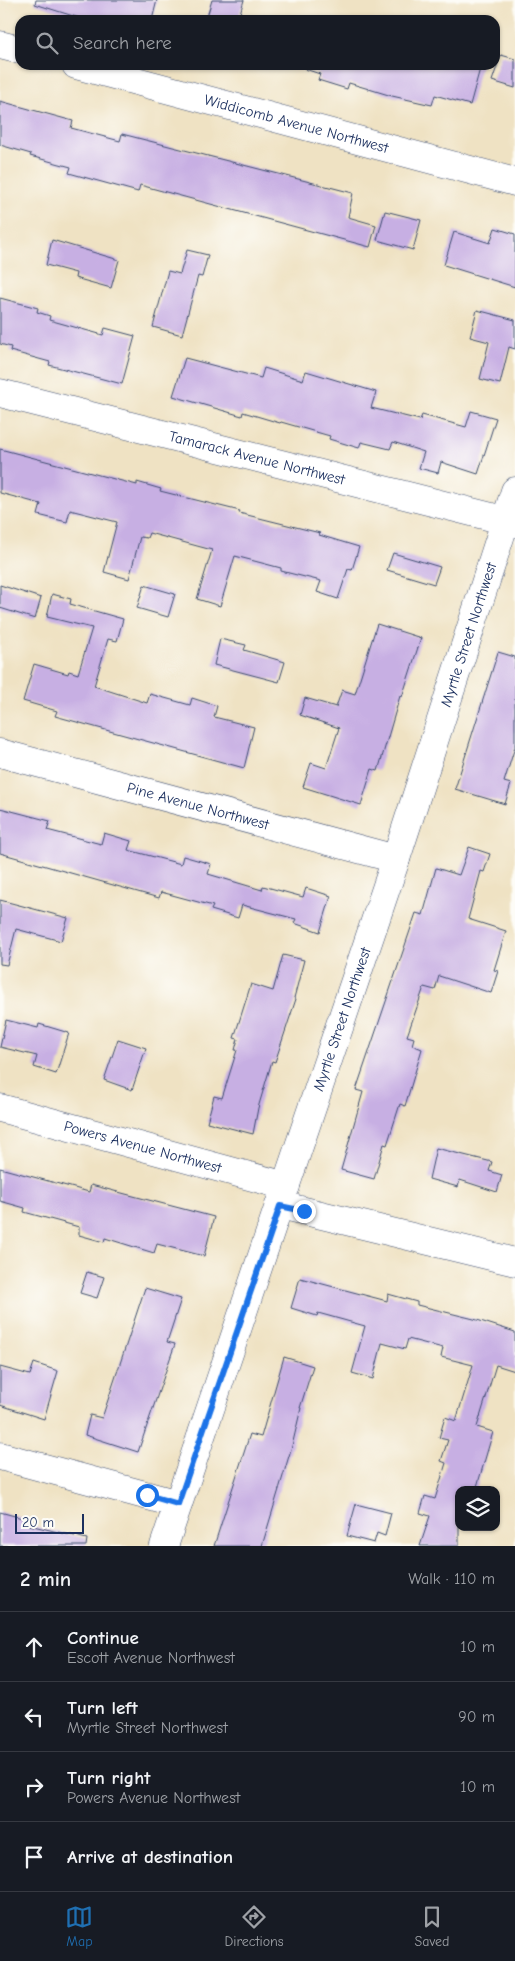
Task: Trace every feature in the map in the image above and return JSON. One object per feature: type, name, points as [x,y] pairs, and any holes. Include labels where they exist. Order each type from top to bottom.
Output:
[{"type":"street","points":[[0,45],[15,49]]},
{"type":"street","name":"Widdicomb Avenue Northwest","points":[[95,70],[515,182]]},
{"type":"street","name":"Tamarack Avenue Northwest","points":[[0,393],[510,522]]},
{"type":"street","name":"Myrtle Street Northwest","points":[[164,1546],[510,522],[515,491]]},
{"type":"street","name":"Pine Avenue Northwest","points":[[0,753],[396,859]]},
{"type":"street","name":"Powers Avenue Northwest","points":[[0,1108],[283,1196],[515,1262]]},
{"type":"street","points":[[0,1456],[178,1504]]},
{"type":"building","points":[[36,0],[157,0],[153,15],[70,15],[35,4]]},
{"type":"building","points":[[212,0],[244,0],[240,15],[208,15]]},
{"type":"building","points":[[501,55],[515,59],[515,88],[492,81],[496,70],[500,70]]},
{"type":"building","points":[[308,70],[480,70],[470,105],[435,95],[432,105],[392,96],[349,83],[347,89],[318,80],[320,74]]},
{"type":"building","points":[[0,101],[73,121],[71,128],[120,141],[122,134],[353,193],[348,217],[376,225],[370,247],[140,185],[138,192],[69,173],[71,167],[30,156],[31,154],[0,145]]},
{"type":"building","points":[[385,211],[421,220],[413,250],[377,240]]},
{"type":"building","points":[[495,228],[515,234],[515,287],[444,265],[454,232],[490,243]]},
{"type":"building","points":[[52,240],[119,260],[111,288],[75,278],[76,273],[46,265]]},
{"type":"building","points":[[187,250],[208,255],[202,277],[198,276],[182,335],[153,327],[168,271],[180,274]]},
{"type":"building","points":[[0,298],[38,308],[37,312],[50,316],[49,320],[103,335],[105,328],[135,336],[122,384],[49,365],[50,362],[10,351],[11,347],[0,344]]},
{"type":"building","points":[[477,310],[515,320],[515,349],[509,347],[500,384],[480,379],[489,342],[470,337]]},
{"type":"building","points":[[185,358],[261,378],[264,368],[303,380],[306,371],[376,392],[371,408],[420,420],[422,415],[466,427],[471,411],[496,418],[478,474],[441,462],[438,473],[419,468],[424,452],[393,442],[390,449],[361,442],[359,448],[329,439],[330,436],[281,422],[243,412],[242,416],[173,396]]},
{"type":"building","points":[[0,449],[137,485],[137,482],[161,489],[160,491],[320,533],[319,535],[359,547],[352,570],[348,569],[338,599],[317,592],[321,581],[281,571],[281,568],[235,556],[220,606],[197,599],[212,550],[149,533],[147,538],[140,537],[129,579],[104,572],[117,522],[70,510],[67,522],[38,515],[41,504],[0,493]]},
{"type":"building","points":[[393,553],[440,567],[434,584],[387,570]]},
{"type":"building","points":[[0,585],[41,598],[35,619],[0,608]]},
{"type":"building","points":[[144,585],[175,594],[168,617],[137,608]]},
{"type":"building","points":[[52,594],[71,599],[70,604],[123,619],[117,641],[108,639],[94,686],[147,703],[150,694],[190,705],[192,698],[217,706],[214,717],[254,727],[244,768],[55,716],[57,711],[23,701],[34,664],[68,674],[69,671],[78,674],[92,628],[47,617]]},
{"type":"building","points":[[377,624],[421,638],[402,697],[400,696],[378,771],[372,769],[361,805],[303,787],[311,763],[326,768],[339,728],[300,715],[305,698],[336,707],[342,690],[355,694]]},
{"type":"building","points":[[220,639],[246,645],[244,650],[285,662],[279,682],[214,665]]},
{"type":"building","points":[[498,652],[515,657],[515,747],[504,782],[511,784],[505,804],[455,789]]},
{"type":"building","points":[[0,808],[50,821],[47,830],[101,844],[104,833],[131,841],[128,850],[181,864],[183,856],[211,864],[208,874],[262,890],[263,886],[303,897],[306,888],[331,896],[320,932],[294,923],[296,919],[242,905],[238,918],[211,910],[213,906],[161,892],[159,898],[0,853]]},
{"type":"building","points":[[469,847],[490,854],[484,872],[481,871],[468,919],[506,931],[494,970],[498,971],[491,993],[439,976],[435,990],[424,987],[407,1036],[414,1038],[412,1045],[422,1049],[405,1106],[400,1104],[387,1145],[384,1144],[374,1179],[341,1170],[363,1092],[356,1090],[416,913],[423,915],[436,868],[459,875]]},
{"type":"building","points":[[0,900],[68,918],[61,941],[16,929],[7,965],[0,964]]},
{"type":"building","points":[[283,955],[304,960],[294,998],[296,999],[275,1062],[272,1061],[258,1108],[253,1134],[207,1122],[214,1096],[222,1098],[237,1050],[235,1050],[238,1039],[234,1038],[251,984],[273,991]]},
{"type":"building","points":[[6,1020],[38,1028],[39,1024],[69,1033],[56,1074],[34,1067],[37,1056],[0,1047]]},
{"type":"building","points":[[118,1039],[146,1048],[132,1090],[104,1080]]},
{"type":"building","points":[[436,1148],[492,1162],[489,1171],[502,1175],[497,1192],[460,1180],[458,1187],[429,1179]]},
{"type":"building","points":[[0,1168],[89,1192],[91,1185],[214,1217],[204,1256],[157,1244],[154,1253],[105,1238],[104,1242],[79,1235],[79,1227],[24,1212],[25,1208],[0,1201]]},
{"type":"building","points":[[87,1272],[104,1277],[97,1298],[80,1293]]},
{"type":"building","points":[[300,1278],[387,1301],[388,1294],[417,1302],[417,1305],[474,1319],[515,1332],[515,1371],[496,1365],[477,1427],[493,1432],[477,1486],[455,1486],[455,1531],[459,1531],[459,1546],[420,1546],[430,1516],[420,1513],[425,1496],[435,1499],[446,1463],[441,1461],[448,1440],[439,1438],[445,1417],[456,1421],[473,1365],[441,1357],[443,1348],[408,1339],[405,1349],[382,1343],[373,1379],[352,1373],[365,1326],[318,1313],[317,1316],[291,1308]]},
{"type":"building","points":[[145,1288],[181,1299],[167,1342],[175,1344],[138,1452],[85,1435],[90,1415],[102,1418]]},
{"type":"building","points":[[284,1357],[313,1366],[300,1408],[292,1446],[262,1546],[214,1546],[250,1434],[261,1437]]},
{"type":"building","points":[[34,1363],[58,1371],[44,1419],[0,1405],[0,1367],[30,1375]]},
{"type":"building","points":[[356,1504],[391,1513],[385,1536],[377,1533],[374,1543],[347,1536]]},
{"type":"building","points":[[0,1512],[26,1519],[25,1524],[87,1539],[86,1546],[0,1546]]},
{"type":"route","points":[[147,1495],[178,1504],[280,1206],[304,1211]]}]
